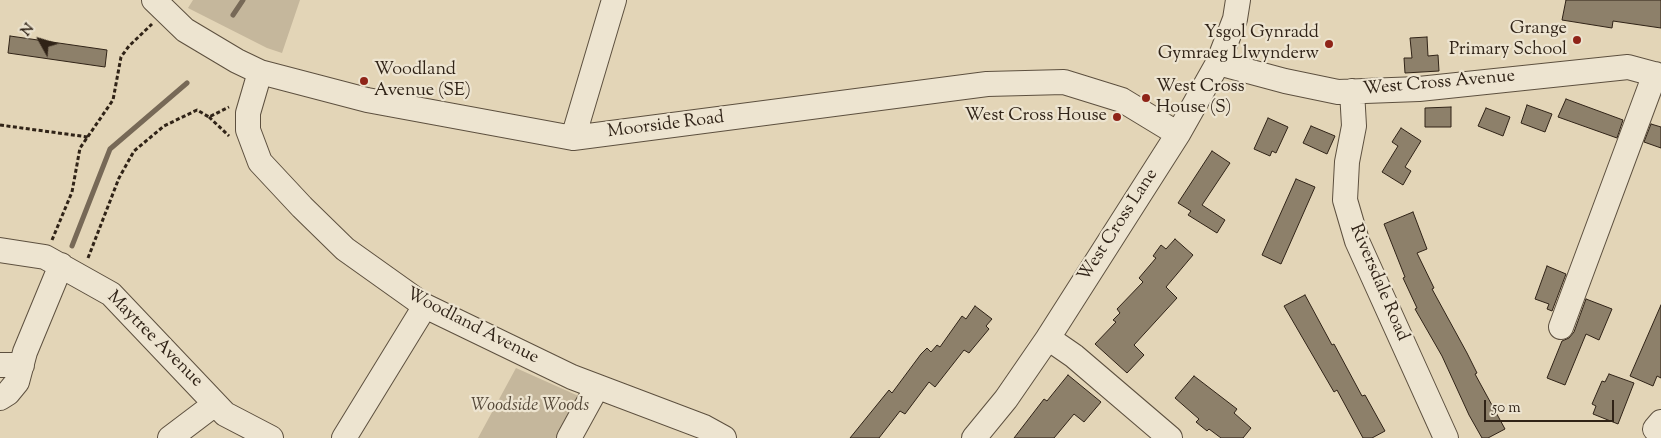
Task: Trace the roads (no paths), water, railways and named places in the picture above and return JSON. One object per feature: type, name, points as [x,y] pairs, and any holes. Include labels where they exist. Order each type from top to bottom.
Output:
[{"type":"street","points":[[573,138],[614,0]]},
{"type":"street","name":"West Cross Lane","points":[[974,438],[1006,399],[1048,338],[1178,134],[1218,64],[1234,19],[1238,0]]},
{"type":"street","name":"Moorside Road","points":[[159,6],[206,44],[260,72],[367,100],[573,138],[987,84],[1064,82],[1122,100],[1178,134]]},
{"type":"street","name":"West Cross Avenue","points":[[1218,64],[1338,92],[1419,89],[1628,67],[1658,75]]},
{"type":"street","name":"Woodland Avenue","points":[[260,72],[250,104],[248,130],[260,162],[302,207],[346,249],[425,306],[597,387],[704,428],[724,438]]},
{"type":"street","points":[[1561,327],[1658,75]]},
{"type":"street","name":"Riversdale Road","points":[[1352,91],[1354,126],[1347,162],[1345,200],[1354,233],[1446,438]]},
{"type":"street","name":"Maytree Avenue","points":[[0,250],[63,266],[110,294],[225,414],[271,438]]},
{"type":"street","points":[[0,398],[8,393],[17,382],[11,365],[25,352],[63,266]]},
{"type":"street","points":[[344,438],[425,306]]},
{"type":"street","points":[[1048,338],[1074,356],[1170,438]]},
{"type":"street","points":[[569,438],[597,387]]},
{"type":"street","points":[[170,438],[215,404]]},
{"type":"waterway","points":[[233,15],[243,0]]},
{"type":"waterway","points":[[72,246],[110,149],[187,83]]},
{"type":"place","name":"Grange Primary School","points":[[1577,40]]},
{"type":"place","name":"Ysgol Gynradd Gymraeg Llwynderw","points":[[1329,44]]},
{"type":"place","name":"Woodland Avenue (SE)","points":[[364,81]]},
{"type":"place","name":"West Cross House (S)","points":[[1146,98]]},
{"type":"place","name":"West Cross House","points":[[1117,117]]},
{"type":"park label","name":"Woodside Woods","points":[[530,407]]}]
